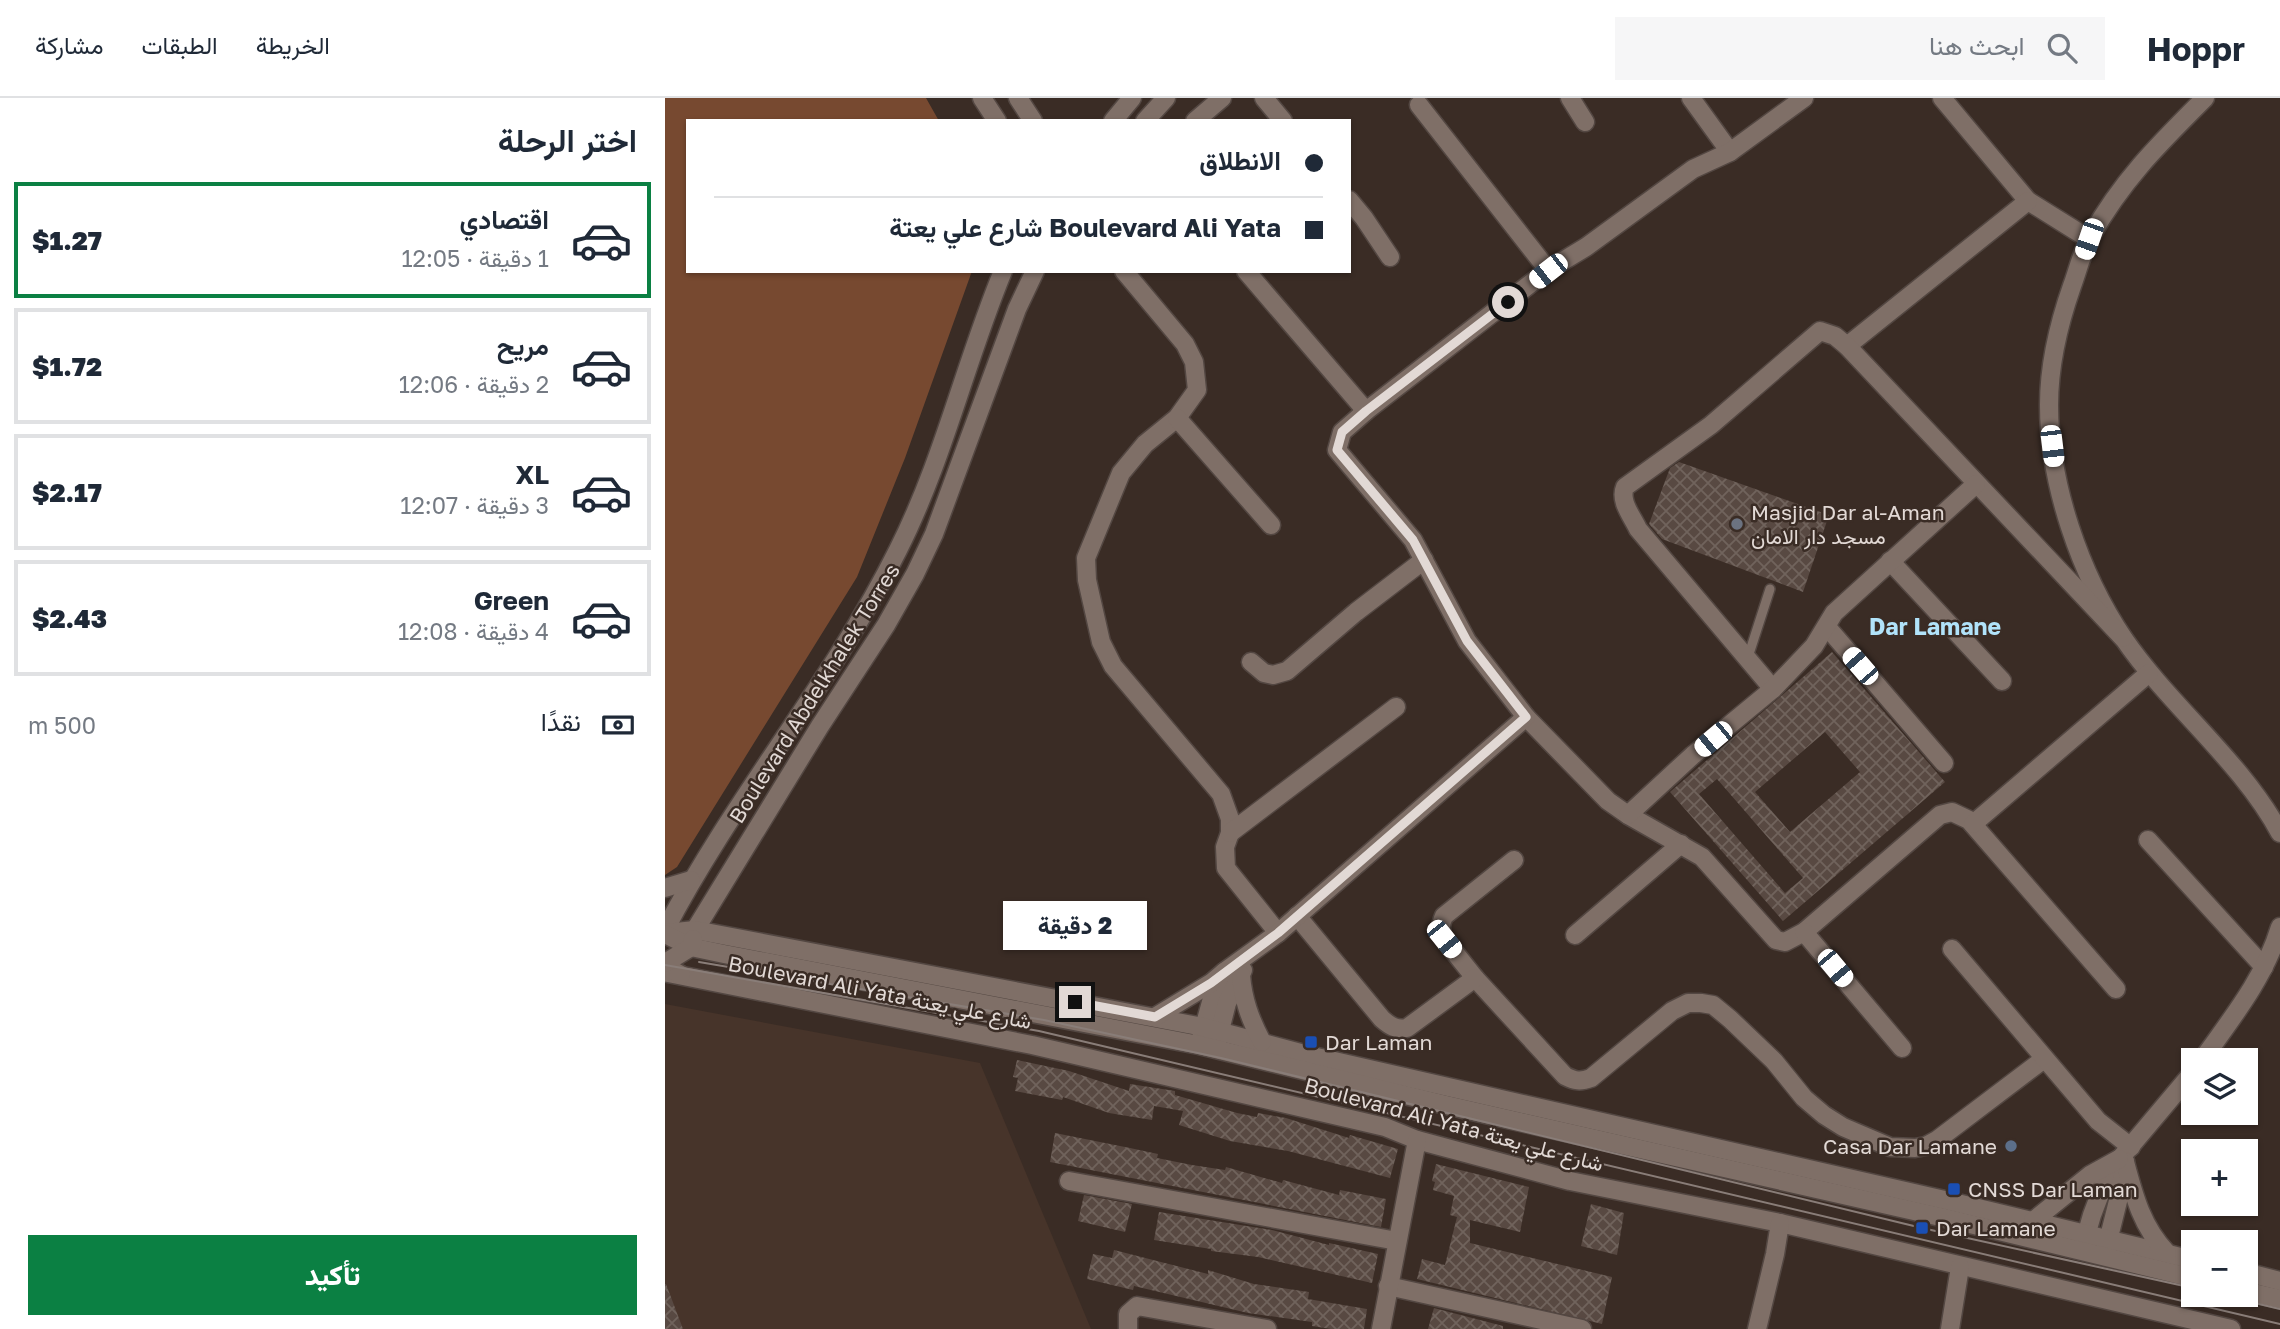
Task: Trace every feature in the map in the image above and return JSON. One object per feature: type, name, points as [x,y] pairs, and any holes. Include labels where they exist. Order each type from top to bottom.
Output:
[{"type":"street","points":[[982,98],[996,119]]},
{"type":"street","points":[[1018,98],[1032,119]]},
{"type":"street","points":[[1115,119],[1132,98]]},
{"type":"street","points":[[1147,119],[1166,98]]},
{"type":"street","points":[[1197,119],[1222,98]]},
{"type":"street","points":[[1264,98],[1281,119]]},
{"type":"street","points":[[1570,98],[1585,122]]},
{"type":"street","points":[[1691,98],[1730,152]]},
{"type":"street","points":[[1804,98],[1730,152],[1693,169],[1586,247],[1548,271],[1366,411],[1342,432],[1337,450],[1413,540],[1467,641],[1526,717],[1608,801],[1702,857],[1776,940],[1785,942],[1804,932],[1944,812],[1958,814],[1972,824],[2116,989]]},
{"type":"street","points":[[1942,98],[2028,201],[2089,239]]},
{"type":"street","points":[[2205,98],[2131,174],[2089,239],[2067,302],[2052,369],[2049,405],[2051,432],[2054,461],[2078,554],[2095,590],[2123,638],[2149,673],[2258,798],[2280,833]]},
{"type":"street","points":[[1419,105],[1548,271]]},
{"type":"street","points":[[1847,346],[2028,201]]},
{"type":"street","points":[[1351,202],[1390,257]]},
{"type":"street","name":"Boulevard Abdelkhalek Torres","points":[[665,932],[691,880],[845,642],[898,551],[930,479],[1002,273]]},
{"type":"street","name":"Boulevard Abdelkhalek Torres","points":[[673,974],[665,965],[693,938],[820,726],[886,625],[915,573],[934,534],[1002,349],[1034,273]]},
{"type":"street","points":[[1126,273],[1185,344],[1194,362],[1197,390],[1177,418],[1145,444],[1121,473],[1092,541],[1085,569],[1101,642],[1113,666],[1221,794],[1228,810],[1230,833],[1225,848],[1226,868],[1278,933]]},
{"type":"street","points":[[1248,273],[1366,411]]},
{"type":"street","points":[[1773,689],[1638,529],[1622,494],[1625,487],[1711,425],[1820,331],[1835,336],[1847,346],[2123,638]]},
{"type":"street","points":[[1177,418],[1271,525]]},
{"type":"street","points":[[1628,815],[1693,755],[1773,689],[1814,646],[1834,613],[1976,484]]},
{"type":"street","points":[[1251,662],[1264,673],[1273,676],[1287,671],[1356,612],[1424,560]]},
{"type":"street","points":[[1891,561],[2002,681]]},
{"type":"street","points":[[1827,627],[1944,763]]},
{"type":"street","points":[[1972,824],[2149,673]]},
{"type":"street","points":[[1230,833],[1396,707]]},
{"type":"street","points":[[1155,1017],[1233,973],[1247,957],[1526,717]]},
{"type":"street","points":[[2148,840],[2264,967]]},
{"type":"street","points":[[1575,935],[1681,844]]},
{"type":"street","points":[[1514,860],[1444,916],[1440,924],[1444,939],[1475,978],[1565,1076],[1581,1082],[1591,1078],[1672,1011],[1688,1003],[1713,1005],[1774,1061],[1804,1098],[1823,1115],[1868,1139],[1890,1147],[1906,1149],[1926,1146],[2044,1059]]},
{"type":"street","points":[[665,888],[691,880]]},
{"type":"street","points":[[1297,916],[1391,1027],[1406,1028],[1475,978]]},
{"type":"street","points":[[2211,1048],[2235,1016],[2264,967],[2274,948],[2280,927]]},
{"type":"street","name":"Boulevard Ali Yata شارع علي يعتة","points":[[665,932],[1210,1038],[2082,1252],[2106,1248],[2181,1256]]},
{"type":"street","points":[[1804,932],[1902,1048]]},
{"type":"street","points":[[673,974],[693,938]]},
{"type":"street","name":"Boulevard Ali Yata شارع علي يعتة","points":[[693,938],[1155,1017],[1210,1038],[1262,1042],[1308,1055],[2087,1234],[2106,1248],[2181,1274]]},
{"type":"street","points":[[1952,949],[2044,1059],[2116,1138],[2125,1156],[2133,1192],[2145,1225],[2167,1253]]},
{"type":"street","points":[[1210,1038],[1227,1003],[1233,973]]},
{"type":"street","points":[[1233,973],[1246,1010],[1262,1042]]},
{"type":"street","name":"Boulevard Ali Yata شارع علي يعتة","points":[[673,974],[1045,1048],[1385,1127],[1417,1140],[1570,1181],[1780,1223],[2231,1329]]},
{"type":"street","points":[[2082,1252],[2103,1182],[2112,1167],[2125,1156],[2181,1087]]},
{"type":"street","points":[[1381,1329],[1417,1140]]},
{"type":"street","points":[[2033,1221],[2090,1175],[2125,1156]]},
{"type":"street","points":[[2106,1248],[2125,1156]]},
{"type":"street","points":[[1069,1181],[1397,1241]]},
{"type":"street","points":[[1757,1329],[1780,1223]]},
{"type":"street","points":[[1950,1329],[1960,1266]]},
{"type":"street","points":[[2258,1275],[2280,1281]]},
{"type":"street","points":[[1388,1286],[1582,1329]]},
{"type":"street","points":[[2258,1294],[2280,1300]]},
{"type":"street","points":[[1128,1329],[1128,1314],[1137,1306],[1266,1329]]},
{"type":"lane","points":[[1747,659],[1770,589]]},
{"type":"shaded area","points":[[665,98],[926,98],[938,119],[686,119],[686,273],[971,273],[905,458],[857,577],[677,867],[665,875]]},
{"type":"shaded area","points":[[665,1004],[980,1063],[1091,1329],[665,1329]]},
{"type":"building","name":"Masjid Dar al-Aman مسجد دار الامان","points":[[1679,462],[1829,515],[1803,592],[1662,539],[1649,524],[1670,468]]},
{"type":"building","points":[[1832,652],[1945,782],[1783,921],[1670,792]],"holes":[[[1825,732],[1860,772],[1790,832],[1755,792]],[[1717,779],[1803,878],[1785,893],[1699,794]]]},
{"type":"building","points":[[1017,1060],[1069,1071],[1129,1091],[1130,1084],[1175,1091],[1175,1095],[1237,1113],[1257,1117],[1258,1113],[1286,1118],[1349,1138],[1350,1135],[1398,1149],[1390,1178],[1288,1151],[1230,1141],[1179,1125],[1183,1111],[1154,1106],[1152,1120],[1109,1113],[1063,1097],[1062,1100],[1015,1091],[1018,1078],[1013,1077]]},
{"type":"building","points":[[1055,1133],[1158,1154],[1157,1158],[1192,1165],[1225,1170],[1226,1167],[1339,1195],[1340,1190],[1386,1199],[1381,1227],[1050,1162]]},
{"type":"building","points":[[1436,1164],[1529,1187],[1520,1232],[1470,1220],[1470,1243],[1612,1277],[1602,1324],[1417,1279],[1422,1259],[1445,1265],[1457,1217],[1450,1215],[1454,1196],[1433,1190]]},
{"type":"building","points":[[1084,1195],[1132,1204],[1125,1232],[1078,1221]]},
{"type":"building","points":[[1591,1204],[1624,1213],[1617,1255],[1581,1246]]},
{"type":"building","points":[[1159,1212],[1272,1230],[1378,1254],[1372,1283],[1258,1257],[1154,1240]]},
{"type":"building","points":[[1114,1250],[1208,1274],[1208,1270],[1254,1284],[1309,1292],[1308,1299],[1367,1309],[1364,1329],[1312,1326],[1312,1322],[1248,1313],[1134,1286],[1133,1290],[1087,1279],[1093,1254],[1112,1258]]},
{"type":"building","points":[[666,1284],[683,1329],[665,1329]]},
{"type":"building","points":[[1434,1308],[1503,1326],[1503,1329],[1428,1329]]},
{"type":"tram line","points":[[699,962],[1044,1020],[1221,1058],[1922,1228],[2181,1285]]},
{"type":"tram line","points":[[665,965],[1039,1031],[2280,1324]]},
{"type":"tram line","points":[[2258,1304],[2280,1309]]},
{"type":"place","name":"Masjid Dar al-Aman مسجد دار الامان","points":[[1737,524]]},
{"type":"place","name":"Dar Laman","points":[[1311,1042]]},
{"type":"place","name":"Casa Dar Lamane","points":[[2011,1146]]},
{"type":"place","name":"CNSS Dar Laman","points":[[1954,1189]]},
{"type":"place","name":"Dar Lamane","points":[[1922,1228]]},
{"type":"district","name":"Dar Lamane","points":[[1935,626]]},
{"type":"route","points":[[1075,1002],[1155,1017],[1211,983],[1278,933],[1526,717],[1467,641],[1413,540],[1337,450],[1342,432],[1366,411],[1508,302]]}]
